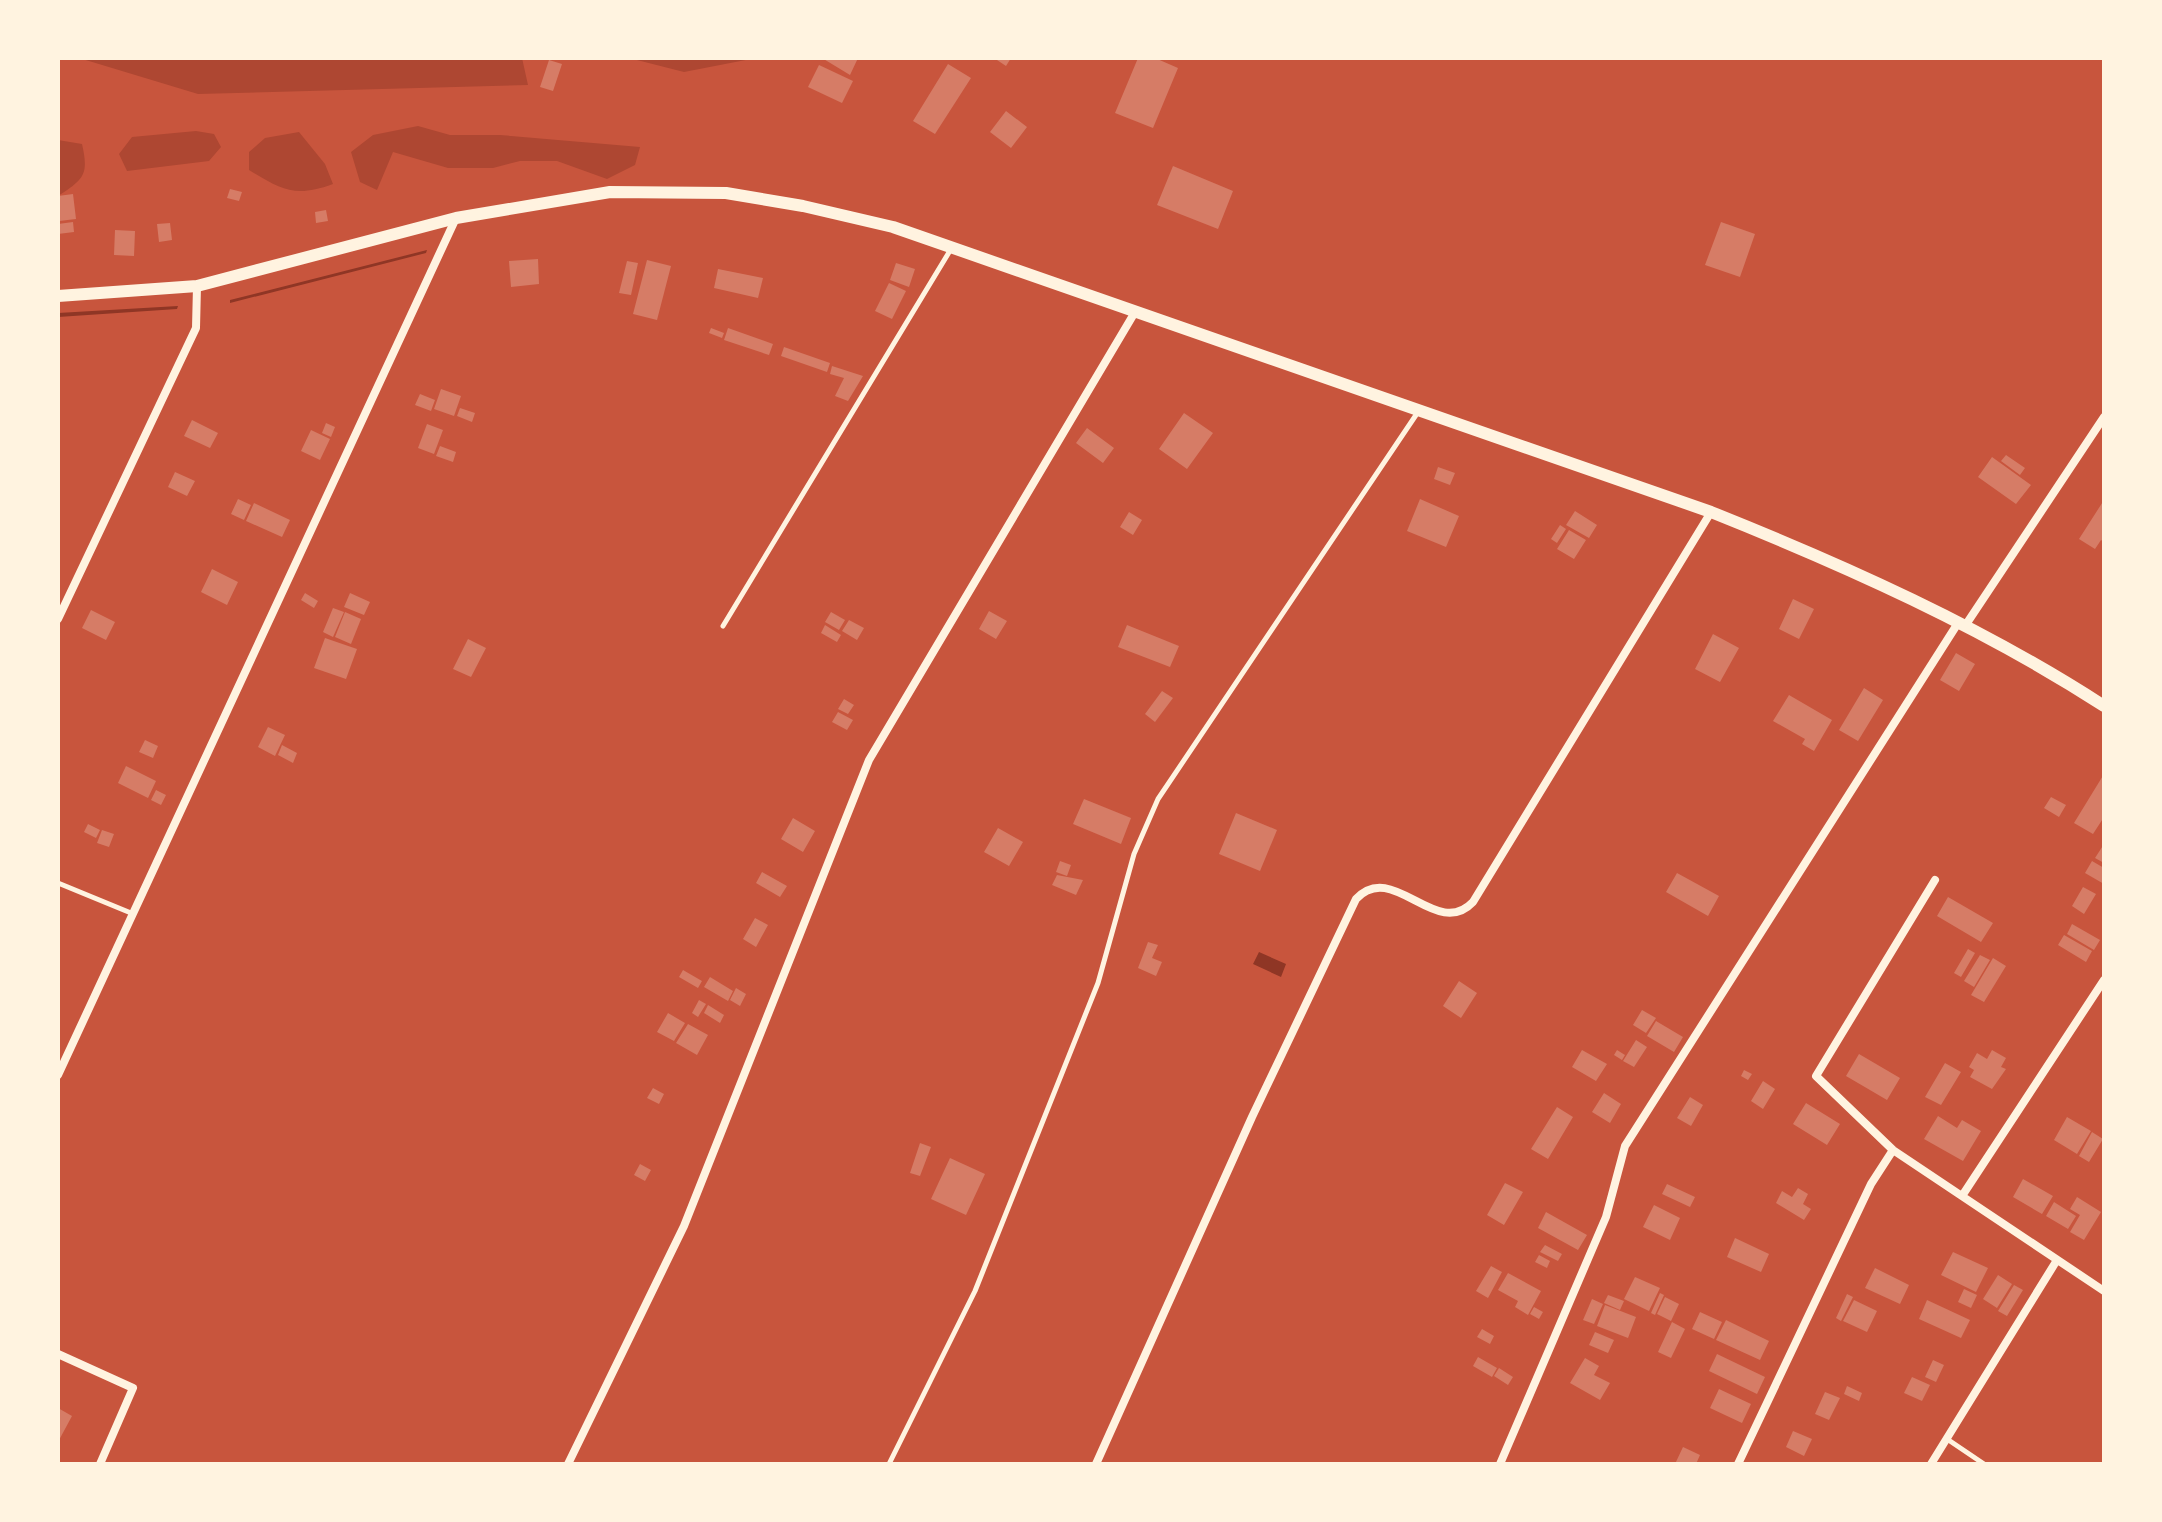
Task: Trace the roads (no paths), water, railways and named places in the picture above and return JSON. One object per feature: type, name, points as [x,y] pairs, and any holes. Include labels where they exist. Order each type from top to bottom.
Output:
[{"type":"street","points":[[58,296],[197,286],[456,218],[610,192],[726,193],[878,223],[1711,512],[1788,542],[1961,625],[2104,706]]},
{"type":"street","points":[[58,1075],[456,218]]},
{"type":"street","points":[[58,619],[196,328],[197,286]]},
{"type":"street","points":[[568,1464],[684,1226],[869,760],[1135,312]]},
{"type":"street","points":[[1500,1464],[1606,1217],[1629,1139],[1961,625],[2104,417]]},
{"type":"street","points":[[1096,1464],[1252,1117],[1356,899],[1368,890],[1385,887],[1442,913],[1456,913],[1468,906],[1711,512]]},
{"type":"street","points":[[1935,880],[1816,1076],[1893,1150],[2104,1291]]},
{"type":"street","points":[[1962,1196],[2104,980]]},
{"type":"street","points":[[1738,1464],[1871,1184],[1893,1150]]},
{"type":"street","points":[[1931,1464],[2057,1260]]},
{"type":"street","points":[[58,1354],[133,1388],[100,1464]]},
{"type":"lane","points":[[723,626],[952,248]]},
{"type":"lane","points":[[889,1464],[975,1291],[1098,983],[1134,854],[1158,799],[1419,411]]},
{"type":"lane","points":[[58,883],[131,913]]},
{"type":"lane","points":[[1947,1439],[1984,1464]]}]
